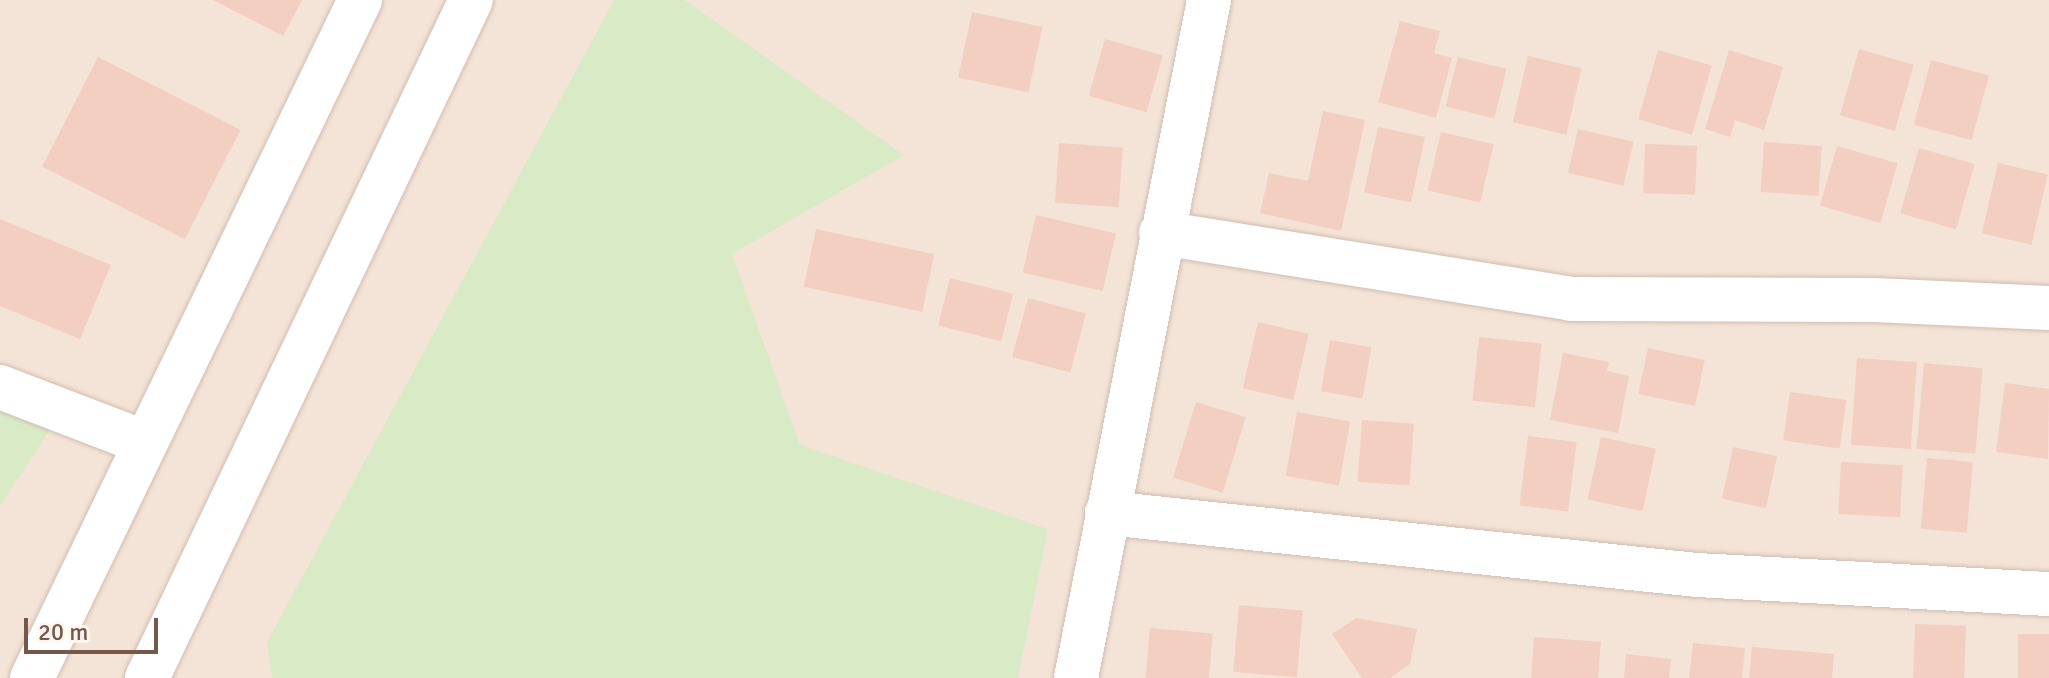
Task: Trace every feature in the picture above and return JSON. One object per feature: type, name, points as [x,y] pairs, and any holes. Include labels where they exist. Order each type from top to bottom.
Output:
[{"type":"street","points":[[32,678],[360,0]]},
{"type":"street","points":[[147,678],[471,0]]},
{"type":"street","points":[[1076,678],[1209,0]]},
{"type":"street","points":[[1161,233],[1571,299],[1874,300],[2049,308]]},
{"type":"street","points":[[0,387],[146,443]]},
{"type":"street","points":[[1107,513],[1697,575],[2049,594]]},
{"type":"shaded area","points":[[0,0],[2049,0],[2049,678],[0,678]]},
{"type":"green space","points":[[614,0],[685,0],[904,155],[732,254],[800,445],[1048,529],[1018,678],[272,678],[267,642]]},
{"type":"green space","points":[[0,408],[50,430],[0,506]]},
{"type":"building","points":[[213,0],[302,0],[283,36]]},
{"type":"building","points":[[972,12],[1042,27],[1028,93],[958,78]]},
{"type":"building","points":[[1400,21],[1440,31],[1434,53],[1452,58],[1436,118],[1378,102]]},
{"type":"building","points":[[1105,39],[1163,56],[1146,112],[1089,96]]},
{"type":"building","points":[[1859,49],[1914,65],[1895,131],[1840,115]]},
{"type":"building","points":[[1658,50],[1712,65],[1692,135],[1638,119]]},
{"type":"building","points":[[1729,50],[1783,67],[1764,130],[1735,120],[1730,137],[1705,129]]},
{"type":"building","points":[[1528,56],[1582,68],[1566,135],[1513,122]]},
{"type":"building","points":[[98,57],[241,130],[185,239],[42,167]]},
{"type":"building","points":[[1458,57],[1507,69],[1494,119],[1446,106]]},
{"type":"building","points":[[1931,60],[1989,76],[1972,140],[1914,125]]},
{"type":"building","points":[[1323,111],[1365,120],[1341,231],[1260,213],[1269,173],[1308,181]]},
{"type":"building","points":[[1378,127],[1425,137],[1411,203],[1364,193]]},
{"type":"building","points":[[1578,129],[1634,142],[1623,186],[1568,173]]},
{"type":"building","points":[[1441,132],[1494,144],[1480,203],[1428,190]]},
{"type":"building","points":[[1764,142],[1822,146],[1818,196],[1761,192]]},
{"type":"building","points":[[1059,143],[1123,147],[1119,207],[1055,203]]},
{"type":"building","points":[[1645,144],[1697,146],[1695,195],[1643,193]]},
{"type":"building","points":[[1837,146],[1898,163],[1880,223],[1820,206]]},
{"type":"building","points":[[1919,148],[1975,164],[1956,229],[1900,213]]},
{"type":"building","points":[[1998,163],[2048,174],[2031,245],[1982,233]]},
{"type":"building","points":[[1036,215],[1116,233],[1103,291],[1023,272]]},
{"type":"building","points":[[0,219],[111,265],[80,339],[0,306]]},
{"type":"building","points":[[816,229],[934,254],[922,312],[804,287]]},
{"type":"building","points":[[950,278],[1013,294],[1001,341],[938,326]]},
{"type":"building","points":[[1028,298],[1086,314],[1070,372],[1012,357]]},
{"type":"building","points":[[1258,322],[1309,334],[1293,400],[1243,388]]},
{"type":"building","points":[[1479,337],[1542,344],[1535,407],[1472,401]]},
{"type":"building","points":[[1330,340],[1371,347],[1362,399],[1321,391]]},
{"type":"building","points":[[1648,348],[1705,360],[1695,406],[1638,394]]},
{"type":"building","points":[[1563,353],[1609,362],[1607,371],[1629,376],[1618,433],[1550,420]]},
{"type":"building","points":[[1857,358],[1917,362],[1911,449],[1851,445]]},
{"type":"building","points":[[1924,363],[1983,368],[1975,454],[1917,449]]},
{"type":"building","points":[[2005,383],[2049,389],[2048,459],[1996,452]]},
{"type":"building","points":[[1790,392],[1846,400],[1840,448],[1783,441]]},
{"type":"building","points":[[1196,402],[1246,417],[1223,493],[1173,478]]},
{"type":"building","points":[[1297,412],[1350,421],[1339,485],[1286,476]]},
{"type":"building","points":[[1362,420],[1414,424],[1410,485],[1358,482]]},
{"type":"building","points":[[1528,436],[1577,442],[1568,511],[1519,505]]},
{"type":"building","points":[[1601,437],[1656,449],[1642,511],[1588,500]]},
{"type":"building","points":[[1733,447],[1777,456],[1766,508],[1722,499]]},
{"type":"building","points":[[1927,458],[1973,462],[1967,533],[1921,529]]},
{"type":"building","points":[[1841,462],[1903,465],[1900,517],[1838,514]]},
{"type":"building","points":[[1239,605],[1303,611],[1297,677],[1233,672]]},
{"type":"building","points":[[1356,618],[1417,629],[1410,664],[1390,678],[1362,678],[1332,634]]},
{"type":"building","points":[[1915,624],[1966,626],[1964,678],[1913,678]]},
{"type":"building","points":[[1150,628],[1213,633],[1209,678],[1146,678]]},
{"type":"building","points":[[2018,634],[2049,634],[2049,678],[2018,678]]},
{"type":"building","points":[[1534,637],[1601,642],[1598,678],[1531,678]]},
{"type":"building","points":[[1693,643],[1745,648],[1742,678],[1689,678]]},
{"type":"building","points":[[1752,647],[1834,654],[1832,678],[1749,678]]},
{"type":"building","points":[[1626,654],[1671,659],[1669,678],[1624,678]]}]
